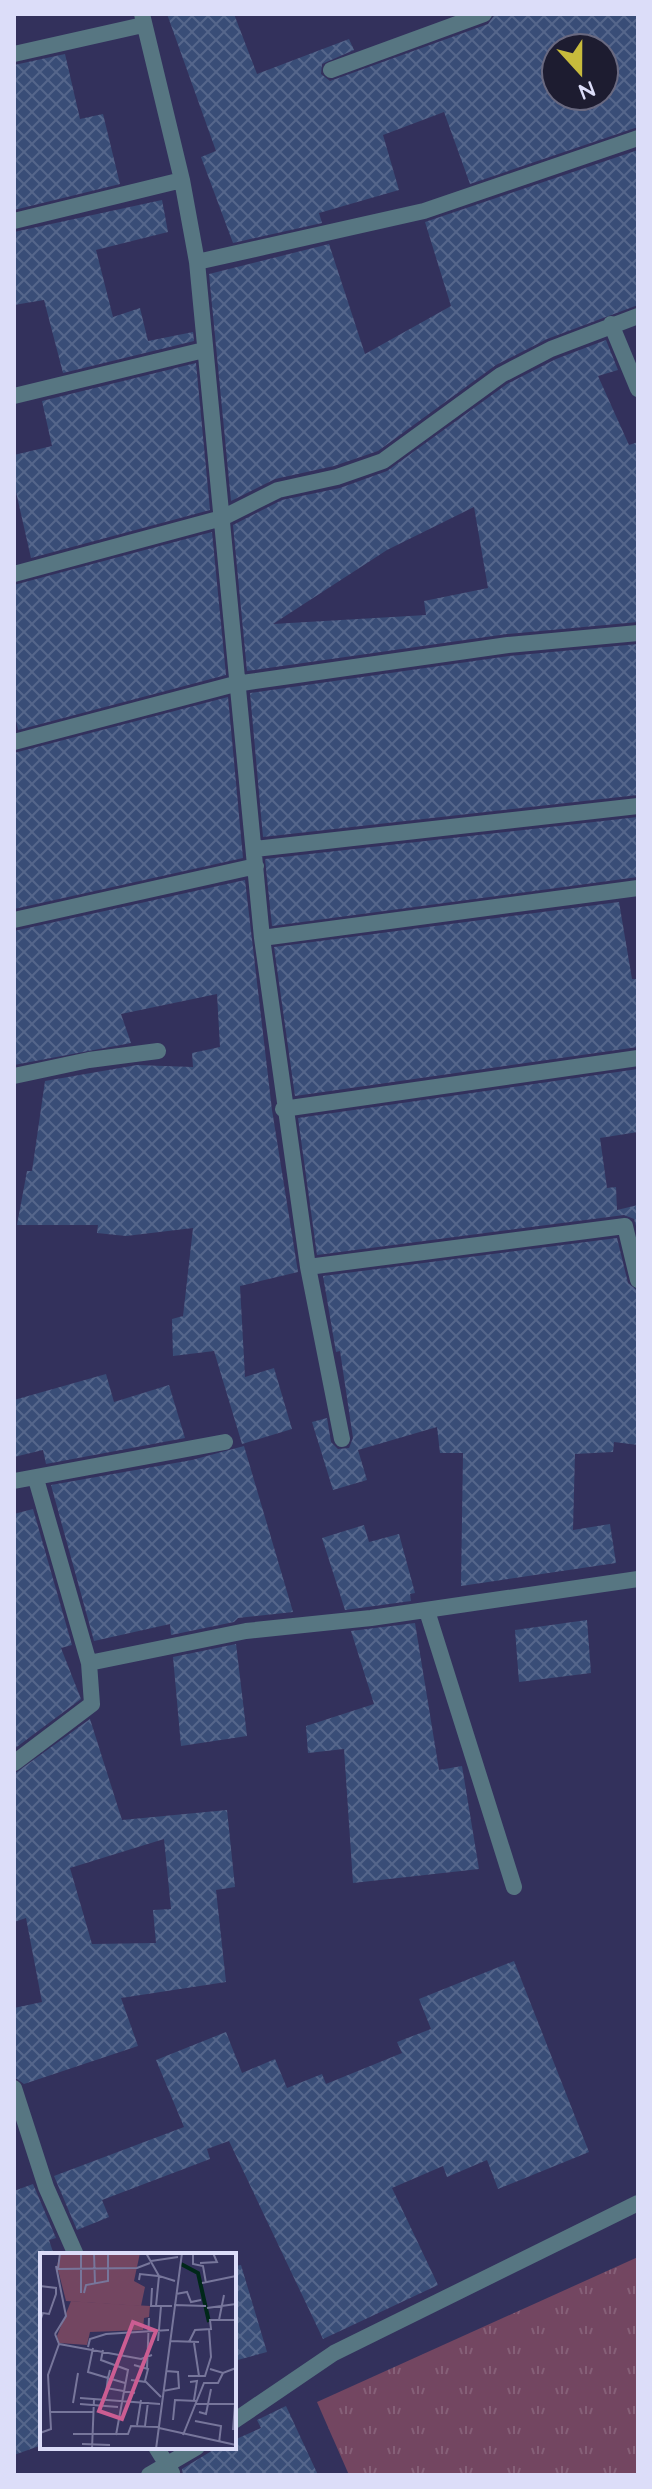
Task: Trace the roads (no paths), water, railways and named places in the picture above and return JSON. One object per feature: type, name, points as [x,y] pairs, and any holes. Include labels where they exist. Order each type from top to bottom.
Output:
[{"type":"street","points":[[331,70],[484,14]]},
{"type":"street","points":[[14,54],[142,19],[182,180],[197,262],[235,684],[283,1109],[308,1267],[342,1439]]},
{"type":"street","points":[[197,262],[424,211],[638,138]]},
{"type":"street","points":[[14,221],[182,180]]},
{"type":"street","points":[[14,574],[222,518],[278,490],[337,477],[383,461],[501,375],[611,324],[638,316]]},
{"type":"street","points":[[611,324],[638,389]]},
{"type":"street","points":[[14,396],[204,350]]},
{"type":"street","points":[[14,742],[235,684],[508,645],[638,633]]},
{"type":"street","points":[[14,920],[255,857],[638,806]]},
{"type":"street","points":[[262,938],[638,888]]},
{"type":"street","points":[[14,1076],[89,1060],[158,1051]]},
{"type":"street","points":[[283,1109],[638,1058]]},
{"type":"street","points":[[308,1267],[625,1226],[638,1280]]},
{"type":"street","points":[[14,1481],[225,1442]]},
{"type":"street","points":[[14,1763],[92,1704],[89,1663],[36,1479]]},
{"type":"street","points":[[89,1663],[246,1631],[427,1611],[638,1579]]},
{"type":"street","points":[[427,1611],[514,1887]]},
{"type":"street","points":[[14,2088],[46,2187],[75,2253]]},
{"type":"street","points":[[236,2420],[334,2353],[638,2203]]},
{"type":"street","points":[[157,2449],[171,2470]]},
{"type":"street","points":[[149,2475],[171,2470],[195,2449]]}]
